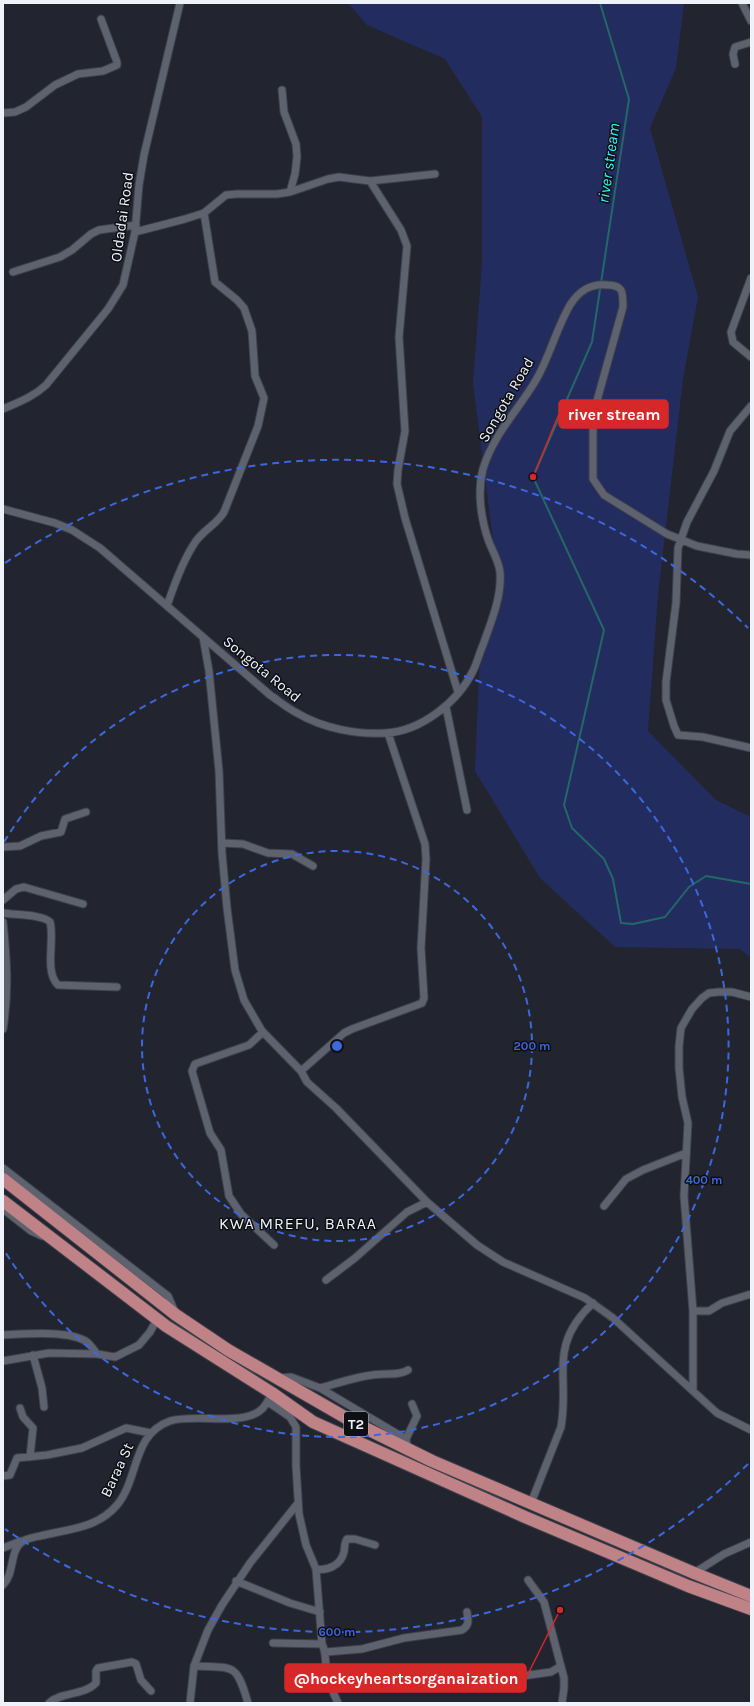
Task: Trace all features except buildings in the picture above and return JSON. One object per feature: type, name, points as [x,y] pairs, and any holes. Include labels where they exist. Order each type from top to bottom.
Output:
[{"type":"highway","name":"T2","points":[[3,1179],[176,1315],[228,1350],[355,1423],[407,1444],[432,1462],[751,1596]]},
{"type":"highway","name":"T2","points":[[3,1201],[157,1319],[270,1397],[313,1422],[525,1517],[688,1586],[751,1609]]},
{"type":"highway","points":[[55,1242],[67,1229]]},
{"type":"highway","points":[[95,1271],[106,1259]]},
{"type":"street","name":"Oldadai Road","points":[[3,409],[38,394],[108,309],[123,285],[135,228],[139,185],[144,155],[180,3]]},
{"type":"street","points":[[742,3],[751,21]]},
{"type":"street","points":[[3,113],[15,112],[26,107],[55,85],[78,74],[103,71],[117,65],[118,62],[101,19]]},
{"type":"street","points":[[735,64],[733,54],[735,47],[751,42]]},
{"type":"street","points":[[282,90],[284,112],[296,144],[295,174],[290,192]]},
{"type":"street","points":[[13,272],[60,257],[72,250],[91,234],[99,230],[135,228],[185,220],[204,213],[226,195],[284,194],[328,178],[339,177],[370,181],[435,174]]},
{"type":"street","points":[[370,181],[401,230],[407,246],[399,337],[405,431],[397,484],[405,518],[458,692]]},
{"type":"street","points":[[167,606],[195,542],[205,531],[219,521],[224,512],[258,426],[264,401],[263,393],[255,376],[253,340],[250,322],[241,303],[215,282],[204,213]]},
{"type":"street","points":[[751,278],[731,332],[733,342],[751,357]]},
{"type":"street","name":"Songota Road","points":[[3,509],[55,523],[72,530],[100,548],[270,695],[298,714],[323,725],[352,731],[388,733],[406,729],[428,719],[446,707],[472,672],[494,616],[500,572],[489,542],[482,512],[480,494],[483,469],[494,443],[507,421],[537,379],[561,324],[575,297],[585,289],[601,284],[618,287],[622,291],[623,307],[593,415],[593,479],[604,495],[653,526],[680,539]]},
{"type":"street","points":[[751,406],[730,431],[714,471],[687,522],[680,539],[678,548],[676,604],[666,682],[666,700],[669,713],[678,735],[703,737],[751,748]]},
{"type":"street","points":[[680,539],[710,549],[751,555]]},
{"type":"street","points":[[203,637],[219,771],[222,843],[227,908],[235,970],[244,1000],[263,1032],[301,1071],[308,1082],[368,1140],[427,1202],[492,1256],[521,1270],[575,1292],[593,1303],[613,1318],[717,1413],[751,1430]]},
{"type":"street","points":[[446,707],[466,810]]},
{"type":"street","points":[[301,1071],[344,1034],[352,1029],[422,1003],[424,998],[420,948],[426,851],[419,823],[388,733]]},
{"type":"street","points":[[3,847],[20,846],[41,836],[61,832],[65,819],[86,812]]},
{"type":"street","points":[[222,843],[243,844],[268,853],[292,854],[313,866]]},
{"type":"street","points":[[3,900],[16,889],[24,887],[83,904]]},
{"type":"street","points":[[3,913],[42,918],[50,922],[51,966],[54,981],[58,985],[117,987]]},
{"type":"street","points":[[3,922],[7,995],[3,1029]]},
{"type":"street","points":[[693,1390],[692,1311],[684,1196],[688,1123],[682,1097],[679,1068],[681,1028],[692,1009],[709,993],[732,992],[751,997]]},
{"type":"street","points":[[263,1032],[249,1045],[195,1064],[192,1070],[210,1133],[221,1150],[229,1196],[241,1214],[274,1245]]},
{"type":"street","points":[[604,1206],[629,1177],[686,1153]]},
{"type":"street","points":[[3,1168],[168,1296],[176,1315]]},
{"type":"street","points":[[326,1280],[355,1258],[407,1212],[427,1202]]},
{"type":"street","points":[[3,1209],[31,1232],[55,1242]]},
{"type":"street","points":[[692,1311],[709,1311],[722,1302],[751,1294]]},
{"type":"street","points":[[531,1503],[561,1427],[563,1418],[562,1368],[567,1339],[576,1322],[593,1303]]},
{"type":"street","points":[[3,1361],[33,1355],[49,1354],[97,1354],[115,1357],[135,1347],[144,1340],[157,1319]]},
{"type":"street","points":[[3,1335],[54,1334],[79,1338],[90,1345],[97,1354]]},
{"type":"street","points":[[33,1355],[42,1388],[44,1407]]},
{"type":"street","points":[[320,1388],[360,1377],[377,1374],[397,1374],[408,1370]]},
{"type":"street","points":[[276,1378],[291,1377],[320,1388],[407,1444],[417,1416],[412,1404]]},
{"type":"street","points":[[270,1397],[290,1417],[296,1427],[298,1503],[305,1541],[316,1569],[322,1644],[326,1652],[326,1665],[330,1684],[338,1703]]},
{"type":"street","name":"Baraa St","points":[[3,1548],[25,1540],[90,1525],[113,1510],[118,1505],[126,1489],[141,1449],[151,1433],[170,1421],[189,1418],[235,1418],[247,1416],[262,1409],[270,1397]]},
{"type":"street","points":[[20,1408],[23,1417],[33,1430],[30,1457]]},
{"type":"street","points":[[3,1476],[10,1475],[17,1458],[82,1448],[126,1428],[151,1433]]},
{"type":"street","points":[[190,1703],[194,1666],[208,1630],[236,1581],[298,1503]]},
{"type":"street","points":[[316,1569],[327,1570],[335,1565],[342,1557],[347,1539],[355,1539],[375,1545]]},
{"type":"street","points":[[3,1584],[9,1577],[15,1549],[25,1540]]},
{"type":"street","points":[[694,1573],[724,1554],[751,1542]]},
{"type":"street","points":[[528,1580],[544,1602],[564,1682],[562,1703]]},
{"type":"street","points":[[236,1581],[290,1603],[320,1612]]},
{"type":"street","points":[[326,1652],[362,1649],[404,1638],[462,1630],[468,1626],[467,1612]]},
{"type":"street","points":[[273,1643],[291,1645],[322,1644]]},
{"type":"street","points":[[49,1703],[56,1698],[90,1688],[96,1683],[96,1671],[98,1668],[129,1662],[136,1664],[141,1680],[151,1690]]},
{"type":"street","points":[[194,1666],[225,1668],[234,1671],[241,1681],[248,1703]]},
{"type":"street","points":[[522,1676],[551,1672],[561,1666]]},
{"type":"shaded area","points":[[348,3],[684,3],[676,68],[650,128],[698,297],[683,379],[658,595],[648,731],[716,800],[751,817],[751,958],[740,949],[615,947],[540,878],[475,771],[480,653],[499,587],[473,383],[482,263],[482,117],[445,59],[367,25]]},
{"type":"waterway","name":"river stream","points":[[600,3],[629,99],[592,342],[533,477],[604,630],[564,805],[572,828],[604,859],[613,879],[621,923],[633,924],[665,917],[689,887],[706,876],[751,884]]},
{"type":"place","name":"river stream","points":[[533,477]]},
{"type":"place","name":"@hockeyheartsorganaization","points":[[560,1610]]},
{"type":"district","name":"KWA MREFU, BARAA","points":[[298,1223]]}]
